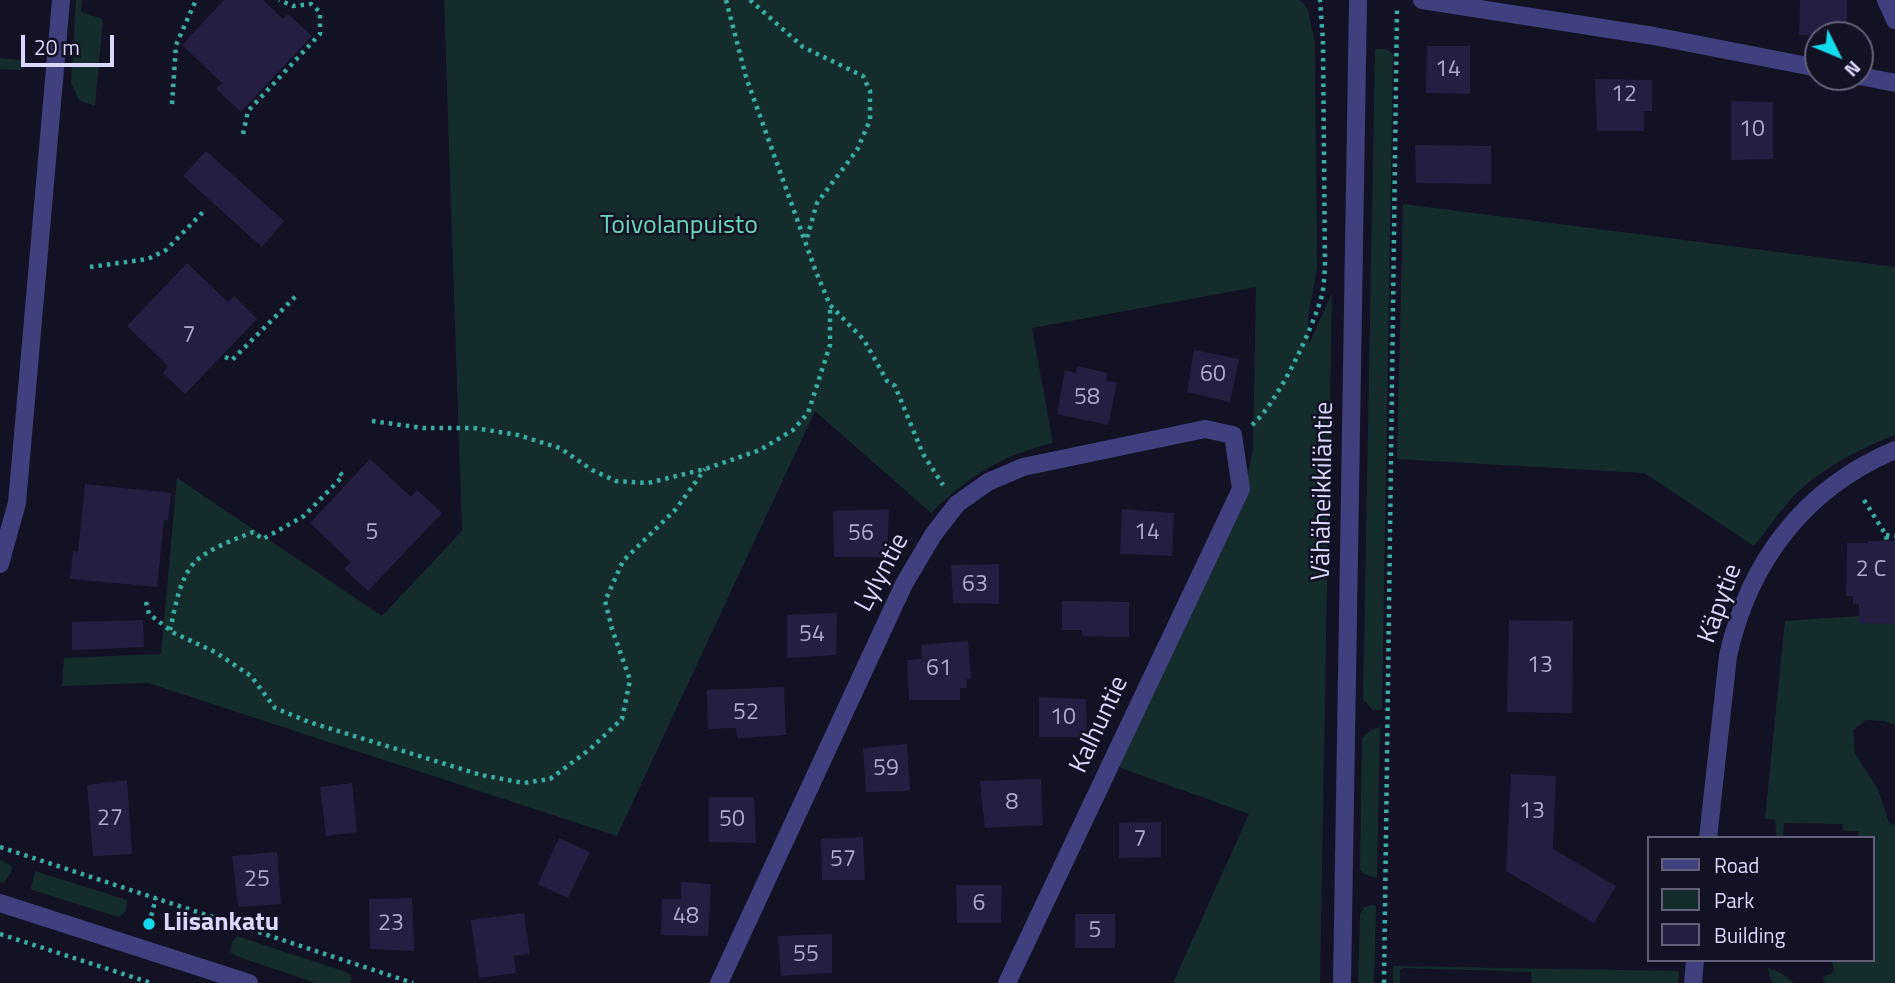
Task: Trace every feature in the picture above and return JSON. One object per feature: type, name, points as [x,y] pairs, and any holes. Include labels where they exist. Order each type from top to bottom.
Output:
[{"type":"street","points":[[0,564],[17,503],[61,0]]},
{"type":"street","name":"Vähäheikkiläntie","points":[[1342,983],[1359,0]]},
{"type":"street","points":[[1422,0],[1654,36],[1804,65]]},
{"type":"street","points":[[1886,0],[1895,20]]},
{"type":"street","points":[[1874,79],[1895,83]]},
{"type":"street","name":"Lylyntie","points":[[719,983],[909,573],[957,503],[988,482],[1023,467],[1205,429],[1233,435]]},
{"type":"street","name":"Kalhuntie","points":[[1007,983],[1241,489],[1233,435]]},
{"type":"street","name":"Käpytie","points":[[1708,836],[1728,656],[1734,627],[1756,578],[1777,543],[1818,496],[1863,464],[1895,450]]},
{"type":"street","points":[[0,903],[249,983]]},
{"type":"street","points":[[1693,983],[1695,962]]},
{"type":"path","points":[[172,104],[176,45],[196,0]]},
{"type":"path","points":[[243,134],[248,111],[320,34],[320,12],[312,2],[292,6],[279,0]]},
{"type":"path","points":[[726,0],[747,77],[831,305],[864,340],[887,382],[895,386],[932,469]]},
{"type":"path","points":[[750,0],[803,47],[863,76],[870,91],[870,120],[857,149],[817,203],[806,242]]},
{"type":"path","points":[[1233,435],[1254,424],[1271,402],[1300,349],[1323,293],[1325,228],[1323,40],[1320,0]]},
{"type":"path","points":[[1384,983],[1398,0]]},
{"type":"path","points":[[90,267],[148,259],[166,250],[205,211]]},
{"type":"path","points":[[225,357],[232,360],[298,294]]},
{"type":"path","points":[[372,421],[423,428],[474,428],[517,435],[560,448],[592,470],[616,481],[648,483],[705,469],[760,450],[793,430],[808,413],[830,345],[831,305]]},
{"type":"path","points":[[146,602],[149,614],[170,630],[215,652],[251,676],[275,708],[309,722],[481,775],[524,783],[550,779],[589,750],[622,719],[630,680],[605,601],[623,561],[676,509],[705,469]]},
{"type":"path","points":[[170,630],[180,589],[195,563],[243,536],[253,532],[263,538],[304,516],[343,476],[339,472]]},
{"type":"path","points":[[1864,500],[1886,538],[1895,536]]},
{"type":"path","points":[[0,847],[413,983]]},
{"type":"path","points":[[149,924],[156,898]]},
{"type":"path","points":[[0,934],[151,983]]},
{"type":"green space","points":[[76,0],[82,0],[81,12],[103,19],[95,106],[79,100],[71,83]]},
{"type":"green space","name":"Toivolanpuisto","points":[[444,0],[1300,0],[1308,10],[1315,43],[1317,269],[1308,317],[1309,344],[1332,293],[1320,983],[1173,983],[1249,814],[1121,768],[1120,764],[1243,499],[1253,449],[1256,287],[1032,328],[1053,443],[1018,454],[987,469],[959,488],[931,513],[815,411],[617,836],[148,683],[62,686],[64,658],[161,654],[177,478],[382,616],[462,531]]},
{"type":"green space","points":[[1375,49],[1386,49],[1393,54],[1382,710],[1373,710],[1363,699]]},
{"type":"green space","points":[[0,58],[21,60],[21,70],[0,69]]},
{"type":"green space","points":[[1403,204],[1895,267],[1895,435],[1854,453],[1815,478],[1787,504],[1754,546],[1644,473],[1397,459]]},
{"type":"green space","points":[[1859,616],[1860,623],[1895,624],[1895,725],[1866,720],[1853,730],[1855,753],[1878,790],[1889,822],[1895,826],[1895,983],[1826,983],[1822,977],[1834,970],[1832,962],[1874,962],[1874,836],[1859,836],[1858,831],[1843,831],[1843,824],[1784,823],[1783,836],[1776,836],[1775,819],[1765,819],[1785,621]]},
{"type":"green space","points":[[1380,727],[1377,878],[1364,874],[1360,869],[1362,738],[1371,730]]},
{"type":"green space","points":[[0,860],[12,866],[4,883],[0,882]]},
{"type":"green space","points":[[35,871],[127,900],[126,911],[119,917],[32,890]]},
{"type":"green space","points":[[1376,906],[1374,983],[1358,983],[1360,914],[1365,907]]},
{"type":"green space","points":[[237,936],[349,973],[352,979],[350,983],[316,983],[236,956],[230,952],[232,942]]},
{"type":"green space","points":[[1393,966],[1679,971],[1678,983],[1532,983],[1531,972],[1403,968],[1400,970],[1400,983],[1393,983]]},
{"type":"green space","points":[[1768,968],[1781,973],[1794,983],[1773,983]]},
{"type":"building","points":[[224,0],[263,0],[283,19],[288,14],[312,36],[241,112],[216,89],[222,83],[182,45]]},
{"type":"building","points":[[1800,0],[1847,0],[1847,21],[1804,21],[1804,35],[1799,35]]},
{"type":"building","points":[[1427,46],[1470,46],[1470,94],[1426,93]]},
{"type":"building","points":[[1595,79],[1652,80],[1652,111],[1644,111],[1644,131],[1597,131]]},
{"type":"building","points":[[1731,101],[1773,102],[1773,159],[1731,160]]},
{"type":"building","points":[[1415,145],[1491,146],[1491,184],[1416,183]]},
{"type":"building","points":[[206,151],[284,221],[262,247],[183,176]]},
{"type":"building","points":[[187,263],[228,302],[234,296],[257,319],[185,394],[163,373],[168,366],[127,326]]},
{"type":"building","points":[[1194,350],[1239,359],[1230,402],[1187,392]]},
{"type":"building","points":[[1077,366],[1107,373],[1106,381],[1117,382],[1108,425],[1057,414],[1065,370],[1076,373]]},
{"type":"building","points":[[370,459],[411,497],[417,490],[442,513],[368,591],[344,569],[351,562],[310,523]]},
{"type":"building","points":[[85,484],[171,493],[168,520],[164,520],[157,587],[70,579],[73,551],[78,552]]},
{"type":"building","points":[[889,509],[887,557],[834,557],[833,511]]},
{"type":"building","points":[[1122,509],[1174,513],[1172,556],[1120,554]]},
{"type":"building","points":[[1895,541],[1895,624],[1859,623],[1859,604],[1853,604],[1853,596],[1846,596],[1847,543]]},
{"type":"building","points":[[999,564],[999,604],[953,603],[951,565]]},
{"type":"building","points":[[1062,601],[1129,602],[1129,637],[1082,636],[1082,630],[1062,630]]},
{"type":"building","points":[[837,613],[836,655],[787,658],[787,615]]},
{"type":"building","points":[[143,620],[144,647],[72,650],[72,622]]},
{"type":"building","points":[[1509,620],[1573,621],[1572,713],[1507,712]]},
{"type":"building","points":[[968,641],[971,679],[967,679],[966,688],[960,688],[960,700],[909,700],[907,660],[922,659],[921,645]]},
{"type":"building","points":[[784,687],[786,735],[737,738],[736,728],[708,729],[707,690]]},
{"type":"building","points":[[1039,697],[1086,699],[1087,737],[1039,737]]},
{"type":"building","points":[[907,744],[910,791],[866,792],[863,748]]},
{"type":"building","points":[[1511,774],[1556,776],[1553,849],[1616,886],[1594,923],[1506,871]]},
{"type":"building","points":[[1041,779],[1043,825],[985,828],[980,781]]},
{"type":"building","points":[[127,780],[132,854],[93,856],[87,785]]},
{"type":"building","points":[[352,783],[357,832],[326,836],[320,787]]},
{"type":"building","points":[[709,797],[754,797],[756,843],[709,842]]},
{"type":"building","points":[[1161,822],[1161,857],[1119,858],[1119,823]]},
{"type":"building","points":[[863,837],[865,880],[822,880],[821,839]]},
{"type":"building","points":[[559,838],[590,852],[568,898],[538,884]]},
{"type":"building","points":[[277,852],[281,904],[238,907],[232,856]]},
{"type":"building","points":[[681,882],[711,884],[708,936],[661,935],[662,899],[681,899]]},
{"type":"building","points":[[956,885],[1002,885],[1001,923],[957,923]]},
{"type":"building","points":[[412,898],[414,951],[370,949],[369,899]]},
{"type":"building","points":[[524,913],[530,954],[514,956],[516,973],[479,978],[471,920]]},
{"type":"building","points":[[1075,914],[1115,914],[1115,948],[1075,948]]},
{"type":"building","points":[[832,934],[832,973],[781,976],[778,936]]},
{"type":"place","name":"Liisankatu","points":[[149,924]]}]
